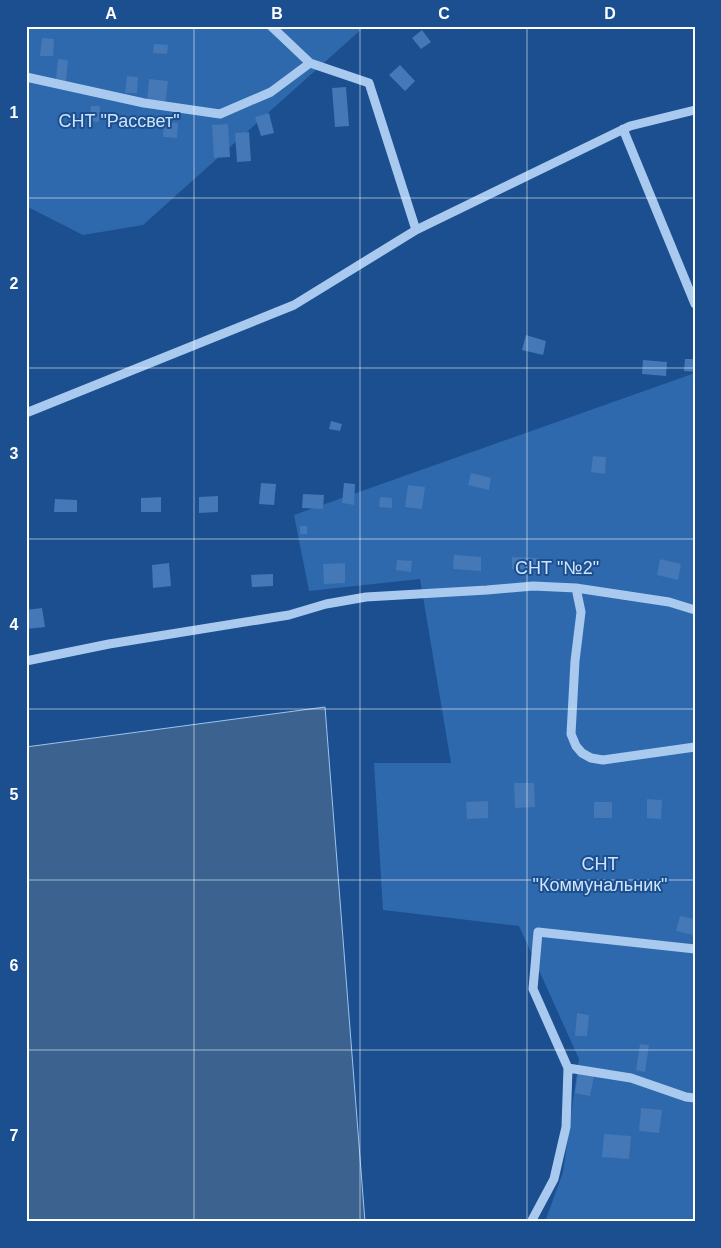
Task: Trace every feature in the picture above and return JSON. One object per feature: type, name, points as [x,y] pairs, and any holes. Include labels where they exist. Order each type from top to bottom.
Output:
[{"type":"lane","points":[[271,26],[310,64],[369,83],[416,230]]},
{"type":"lane","points":[[26,77],[144,103],[220,114],[272,92],[310,64]]},
{"type":"lane","points":[[26,413],[294,305],[416,230],[623,129],[695,110]]},
{"type":"lane","points":[[623,129],[695,304]]},
{"type":"lane","points":[[26,661],[108,644],[289,615],[326,604],[366,597],[533,586],[576,588],[669,602],[695,610]]},
{"type":"lane","points":[[576,588],[580,612],[575,661],[572,734],[576,746],[582,753],[591,758],[603,760],[695,747]]},
{"type":"lane","points":[[531,1222],[554,1179],[566,1127],[568,1068],[533,989],[538,932],[695,949]]},
{"type":"lane","points":[[568,1068],[631,1078],[686,1097],[695,1098]]},
{"type":"green space","name":"СНТ \"Рассвет\"","points":[[26,26],[365,26],[143,225],[83,235],[26,206]]},
{"type":"green space","points":[[695,373],[695,1222],[545,1222],[563,1172],[579,1059],[519,926],[383,910],[374,763],[451,763],[420,579],[309,591],[294,515]]},
{"type":"shaded area","points":[[325,707],[365,1222],[26,1222],[26,747]]},
{"type":"building","points":[[422,30],[431,42],[421,49],[412,38]]},
{"type":"building","points":[[42,38],[54,39],[53,56],[40,56]]},
{"type":"building","points":[[154,44],[168,45],[167,54],[153,53]]},
{"type":"building","points":[[58,59],[68,60],[66,81],[56,79]]},
{"type":"building","points":[[400,65],[415,81],[405,91],[389,75]]},
{"type":"building","points":[[127,76],[138,77],[137,93],[125,93]]},
{"type":"building","points":[[149,79],[168,81],[165,105],[147,103]]},
{"type":"building","points":[[346,87],[349,126],[335,127],[332,88]]},
{"type":"building","points":[[91,106],[100,106],[99,122],[90,121]]},
{"type":"building","points":[[269,113],[274,133],[261,136],[255,117]]},
{"type":"building","points":[[164,122],[178,123],[177,138],[163,137]]},
{"type":"building","points":[[228,124],[230,157],[214,158],[212,125]]},
{"type":"building","points":[[249,132],[251,161],[237,162],[235,133]]},
{"type":"building","points":[[526,335],[546,341],[543,355],[522,350]]},
{"type":"building","points":[[685,359],[695,359],[695,372],[684,371]]},
{"type":"building","points":[[643,360],[667,362],[666,376],[642,374]]},
{"type":"building","points":[[331,421],[342,424],[340,431],[329,429]]},
{"type":"building","points":[[593,456],[606,457],[605,474],[591,472]]},
{"type":"building","points":[[471,473],[491,478],[489,490],[468,485]]},
{"type":"building","points":[[261,483],[276,484],[274,505],[259,504]]},
{"type":"building","points":[[344,483],[355,484],[354,505],[342,503]]},
{"type":"building","points":[[408,485],[425,487],[422,509],[405,507]]},
{"type":"building","points":[[303,494],[324,495],[323,509],[302,508]]},
{"type":"building","points":[[218,496],[218,512],[199,513],[199,497]]},
{"type":"building","points":[[161,497],[161,512],[141,512],[141,498]]},
{"type":"building","points":[[380,497],[392,498],[392,508],[379,507]]},
{"type":"building","points":[[55,499],[77,500],[77,512],[54,512]]},
{"type":"building","points":[[300,526],[307,526],[307,534],[300,534]]},
{"type":"building","points":[[454,555],[481,557],[481,571],[453,569]]},
{"type":"building","points":[[512,557],[539,558],[538,569],[512,569]]},
{"type":"building","points":[[660,559],[681,564],[678,580],[657,575]]},
{"type":"building","points":[[397,560],[412,561],[411,572],[396,570]]},
{"type":"building","points":[[169,563],[171,586],[153,588],[152,565]]},
{"type":"building","points":[[345,563],[345,583],[324,584],[323,564]]},
{"type":"building","points":[[273,574],[273,586],[252,587],[251,575]]},
{"type":"building","points":[[42,608],[45,627],[26,629],[26,610]]},
{"type":"building","points":[[514,783],[534,783],[535,807],[515,808]]},
{"type":"building","points":[[647,799],[662,800],[661,819],[647,818]]},
{"type":"building","points":[[488,801],[488,818],[467,819],[466,802]]},
{"type":"building","points":[[594,802],[612,802],[612,818],[594,818]]},
{"type":"building","points":[[680,916],[695,919],[693,935],[676,931]]},
{"type":"building","points":[[577,1013],[589,1015],[587,1036],[575,1036]]},
{"type":"building","points":[[640,1044],[649,1045],[645,1072],[636,1070]]},
{"type":"building","points":[[578,1073],[594,1076],[590,1096],[575,1093]]},
{"type":"building","points":[[641,1108],[662,1110],[659,1133],[639,1131]]},
{"type":"building","points":[[604,1134],[631,1136],[629,1159],[602,1157]]},
{"type":"park label","name":"СНТ \"№2\"","points":[[557,568]]},
{"type":"park label","name":"СНТ \"Коммунальник\"","points":[[600,874]]}]
